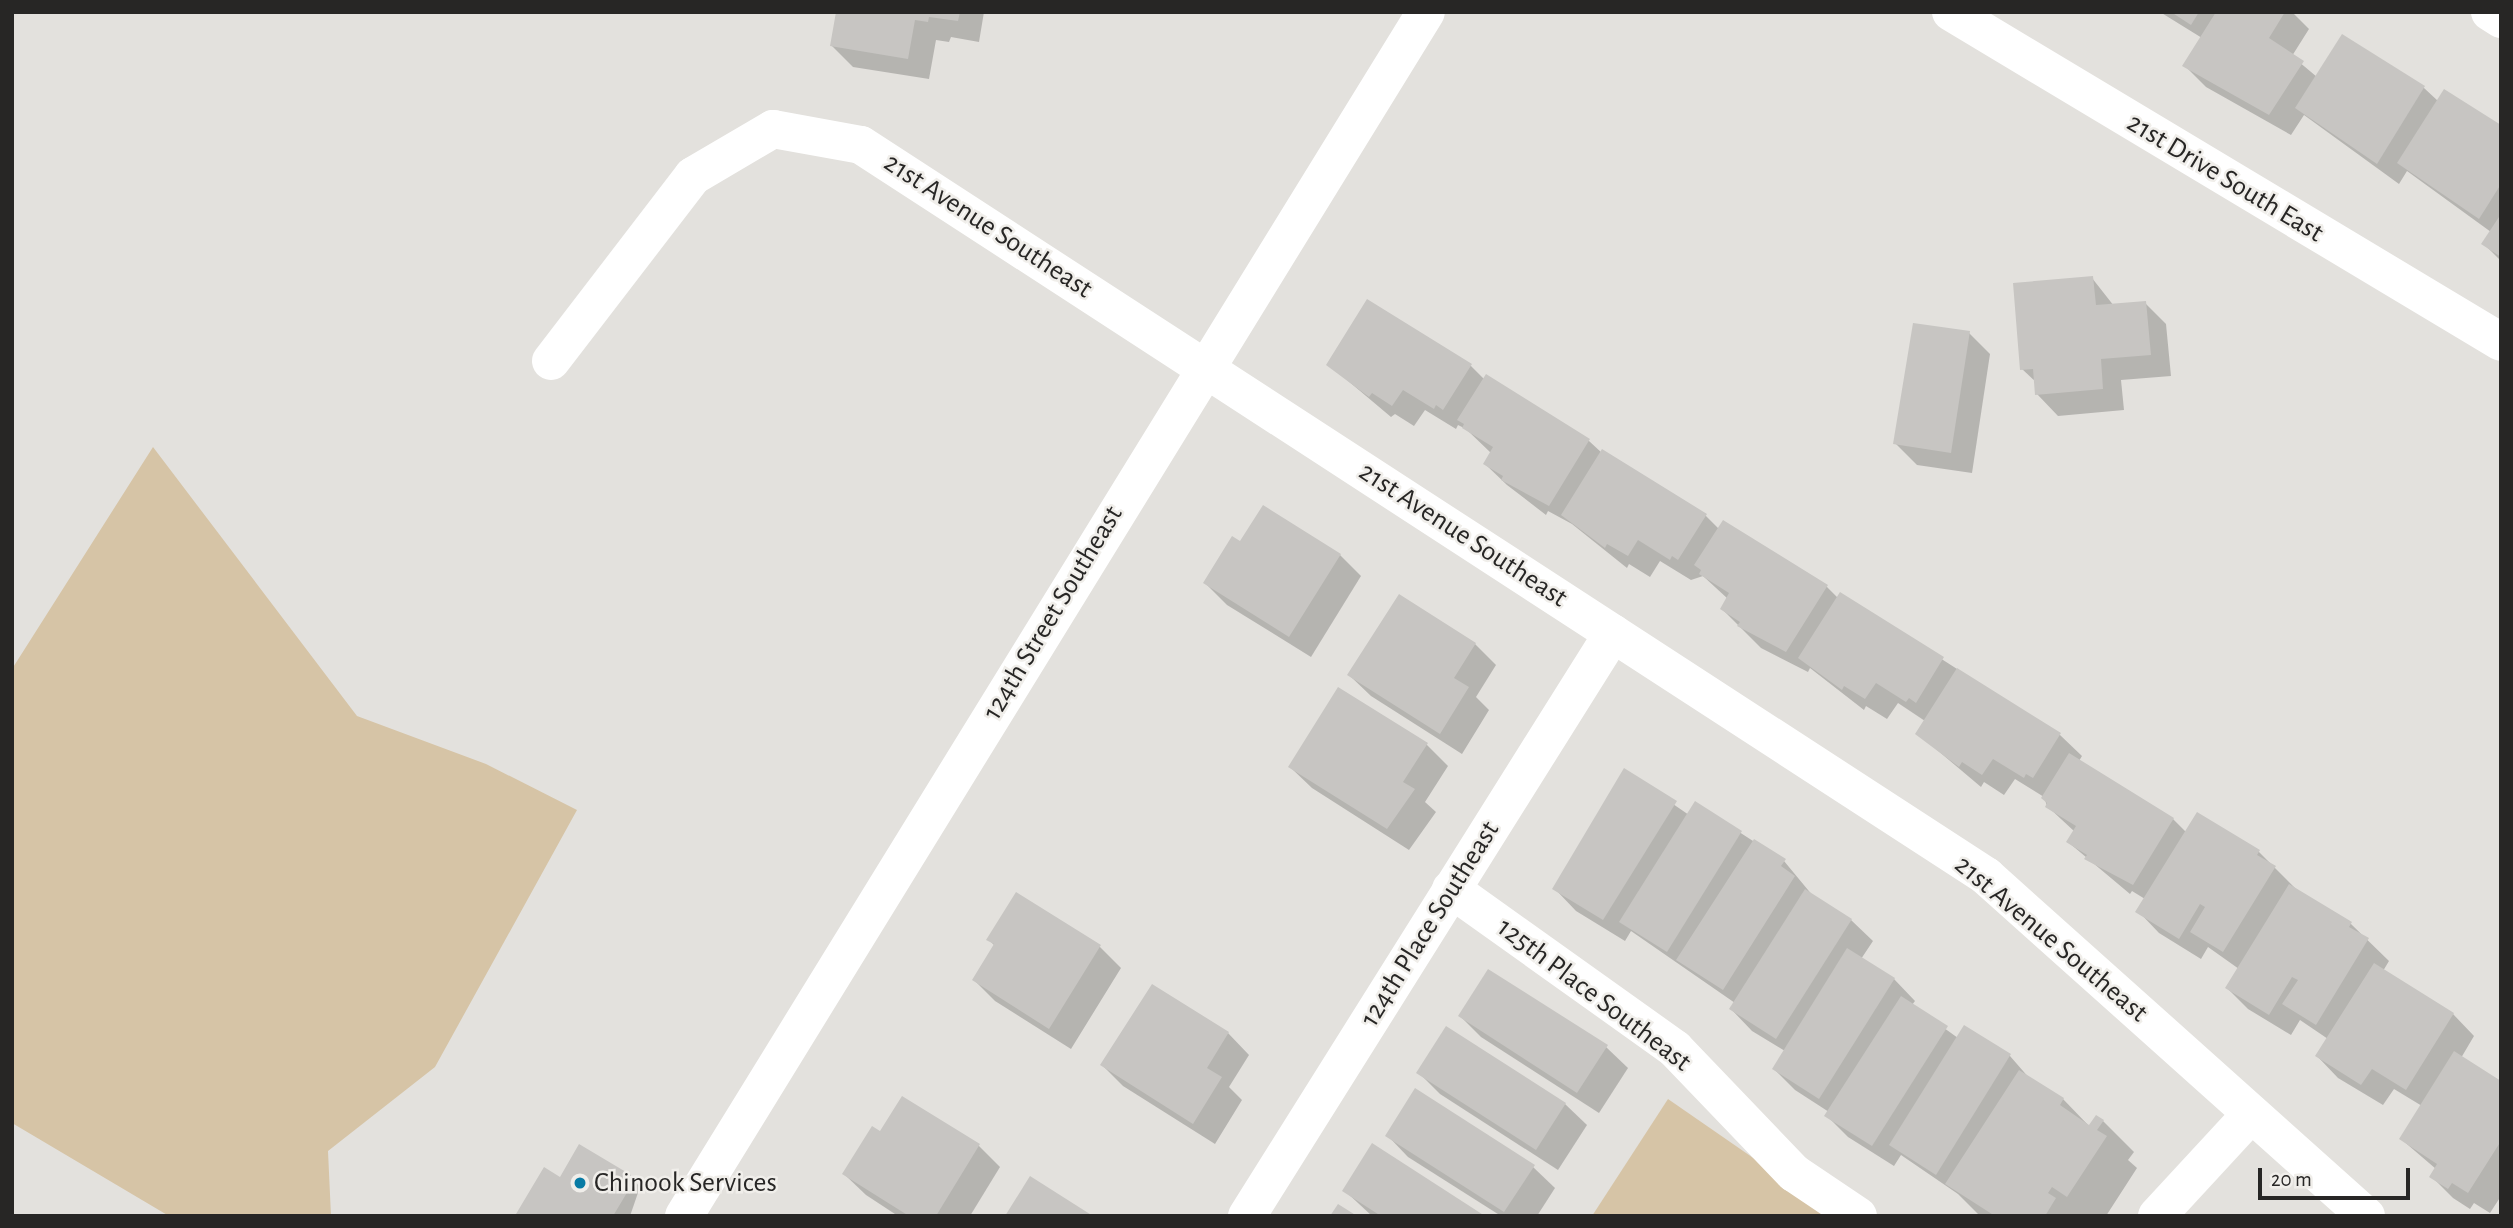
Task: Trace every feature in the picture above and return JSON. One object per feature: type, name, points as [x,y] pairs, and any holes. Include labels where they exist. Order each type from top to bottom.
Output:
[{"type":"street","name":"124th Street Southeast","points":[[684,1216],[1204,367],[1426,12]]},
{"type":"street","name":"21st Drive South East","points":[[1951,12],[2501,342]]},
{"type":"street","points":[[2490,12],[2501,19]]},
{"type":"street","name":"21st Avenue Southeast","points":[[551,361],[693,176],[773,129],[861,145],[1986,876],[2366,1216]]},
{"type":"street","name":"124th Place Southeast","points":[[1247,1216],[1613,633]]},
{"type":"street","name":"125th Place Southeast","points":[[1451,890],[1675,1049],[1794,1173],[1858,1216]]},
{"type":"street","points":[[2157,1216],[2252,1114]]},
{"type":"shaded area","points":[[153,447],[357,716],[486,764],[577,810],[435,1067],[328,1151],[331,1216],[169,1216],[12,1123],[12,669]]},
{"type":"shaded area","points":[[1668,1099],[1837,1216],[1592,1216]]},
{"type":"building","points":[[836,12],[960,12],[958,21],[929,17],[928,22],[915,20],[908,59],[830,46]]},
{"type":"building","points":[[2171,12],[2199,12],[2191,25]]},
{"type":"building","points":[[2216,12],[2285,12],[2269,38],[2304,61],[2269,115],[2182,66]]},
{"type":"building","points":[[2342,34],[2425,86],[2377,164],[2295,108]]},
{"type":"building","points":[[2444,89],[2501,125],[2501,184],[2479,219],[2397,163]]},
{"type":"building","points":[[2501,214],[2501,257],[2481,244]]},
{"type":"building","points":[[2093,276],[2096,305],[2146,301],[2151,355],[2101,359],[2103,389],[2035,395],[2033,369],[2020,370],[2013,283]]},
{"type":"building","points":[[1367,299],[1472,364],[1443,410],[1436,405],[1434,409],[1403,390],[1392,406],[1372,393],[1369,397],[1326,365]]},
{"type":"building","points":[[1913,323],[1970,331],[1951,453],[1893,444]]},
{"type":"building","points":[[1486,374],[1590,439],[1549,506],[1501,480],[1503,476],[1483,464],[1493,447],[1462,428],[1464,424],[1457,420]]},
{"type":"building","points":[[1602,449],[1707,514],[1678,560],[1672,556],[1670,560],[1638,540],[1628,556],[1607,544],[1605,548],[1561,515]]},
{"type":"building","points":[[1263,505],[1341,554],[1289,637],[1203,583],[1232,536],[1240,541]]},
{"type":"building","points":[[1723,520],[1828,585],[1786,652],[1737,626],[1740,622],[1720,609],[1729,593],[1699,574],[1701,570],[1694,565]]},
{"type":"building","points":[[1840,592],[1944,657],[1916,703],[1909,698],[1906,702],[1876,683],[1865,699],[1844,686],[1842,690],[1798,658]]},
{"type":"building","points":[[1399,594],[1476,643],[1454,678],[1469,687],[1440,734],[1347,675]]},
{"type":"building","points":[[1957,668],[2061,733],[2033,778],[2026,774],[2024,778],[1993,759],[1982,775],[1962,762],[1959,767],[1915,734]]},
{"type":"building","points":[[1338,687],[1428,743],[1403,782],[1415,789],[1387,829],[1288,767]]},
{"type":"building","points":[[2069,753],[2174,818],[2133,885],[2084,859],[2087,855],[2066,842],[2076,826],[2045,807],[2047,803],[2041,798]]},
{"type":"building","points":[[1624,768],[1677,801],[1603,920],[1552,889]]},
{"type":"building","points":[[1695,801],[1742,831],[1667,952],[1619,922]]},
{"type":"building","points":[[2197,812],[2260,850],[2257,855],[2276,866],[2223,952],[2190,932],[2205,907],[2200,904],[2179,939],[2135,912]]},
{"type":"building","points":[[1754,839],[1786,859],[1781,866],[1795,876],[1723,990],[1676,960]]},
{"type":"building","points":[[2289,884],[2352,922],[2349,927],[2369,938],[2316,1025],[2282,1004],[2298,980],[2292,977],[2269,1015],[2225,988]]},
{"type":"building","points":[[1805,889],[1852,919],[1776,1039],[1729,1009]]},
{"type":"building","points":[[1016,892],[1101,945],[1049,1029],[972,980],[994,944],[986,940]]},
{"type":"building","points":[[1847,948],[1895,978],[1819,1099],[1772,1069]]},
{"type":"building","points":[[2374,963],[2454,1013],[2406,1090],[2372,1069],[2361,1085],[2315,1056]]},
{"type":"building","points":[[1488,969],[1608,1045],[1577,1093],[1458,1016]]},
{"type":"building","points":[[1152,984],[1229,1032],[1207,1068],[1222,1077],[1193,1124],[1100,1065]]},
{"type":"building","points":[[1901,996],[1948,1026],[1872,1146],[1824,1116]]},
{"type":"building","points":[[1964,1025],[2011,1054],[1936,1175],[1889,1145]]},
{"type":"building","points":[[1446,1026],[1566,1103],[1536,1150],[1416,1073]]},
{"type":"building","points":[[2454,1051],[2501,1081],[2501,1141],[2468,1193],[2452,1183],[2448,1189],[2429,1177],[2437,1164],[2399,1139]]},
{"type":"building","points":[[2019,1070],[2064,1098],[2060,1105],[2089,1125],[2096,1115],[2104,1120],[2097,1130],[2107,1136],[2067,1197],[2052,1187],[2048,1193],[2056,1198],[2045,1216],[1995,1216],[1945,1184]]},
{"type":"building","points":[[1415,1088],[1535,1165],[1504,1212],[1385,1136]]},
{"type":"building","points":[[902,1096],[980,1144],[936,1216],[909,1216],[842,1174],[872,1126],[880,1131]]},
{"type":"building","points":[[1372,1143],[1485,1216],[1381,1216],[1342,1191]]},
{"type":"building","name":"Chinook Services","points":[[579,1144],[631,1175],[623,1188],[628,1191],[613,1216],[516,1214],[544,1167],[560,1177]]},
{"type":"building","points":[[1030,1176],[1093,1216],[1005,1216]]},
{"type":"building","points":[[1338,1204],[1357,1216],[1330,1216]]},
{"type":"place","name":"Chinook Services","points":[[580,1183]]}]
